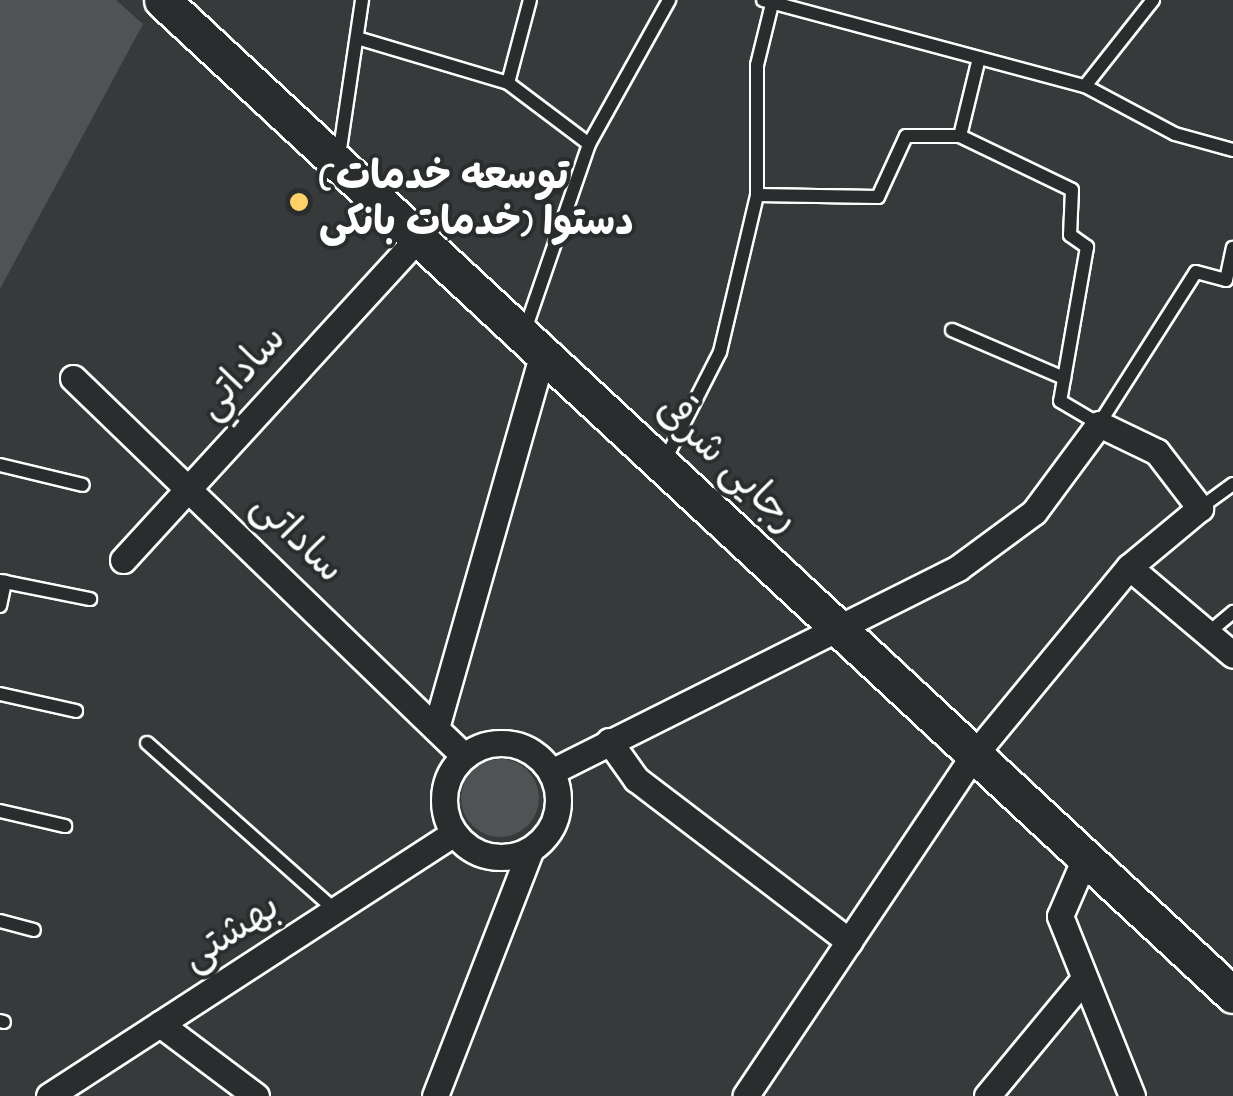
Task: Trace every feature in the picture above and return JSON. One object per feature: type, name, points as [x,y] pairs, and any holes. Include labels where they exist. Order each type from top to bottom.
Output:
[{"type":"street","name":"رجایی شرقی","points":[[162,0],[1233,995]]},
{"type":"street","name":"ساداتي","points":[[124,560],[418,238]]},
{"type":"street","points":[[436,728],[533,345]]},
{"type":"street","name":"ساداتی","points":[[73,378],[464,756]]},
{"type":"street","points":[[552,772],[958,568],[1034,512],[1099,424],[1157,452],[1200,508],[1129,566],[973,756],[745,1096]]},
{"type":"street","points":[[1129,566],[1233,655]]},
{"type":"street","points":[[609,741],[636,779],[849,941]]},
{"type":"street","points":[[439,1094],[530,851],[555,822],[552,772],[518,745],[481,746],[464,756],[444,788],[454,833],[493,858],[530,851]]},
{"type":"street","name":"بهشتی","points":[[49,1096],[454,833]]},
{"type":"street","points":[[1084,858],[1060,916],[1082,981],[1130,1095]]},
{"type":"street","points":[[986,1096],[1082,981]]},
{"type":"street","points":[[160,1024],[256,1096]]},
{"type":"lane","points":[[338,164],[362,0]]},
{"type":"lane","points":[[508,84],[530,0]]},
{"type":"lane","points":[[533,345],[589,144],[668,0]]},
{"type":"lane","points":[[1085,86],[1153,0]]},
{"type":"lane","points":[[663,465],[720,352],[757,195],[757,66],[767,2],[1085,86],[1175,134],[1233,150]]},
{"type":"lane","points":[[357,38],[508,84],[589,144]]},
{"type":"lane","points":[[960,136],[979,58]]},
{"type":"lane","points":[[757,195],[878,197],[906,136],[960,136],[1072,190],[1070,235],[1087,247],[1060,401],[1099,424],[1196,272],[1230,282],[1233,248]]},
{"type":"lane","points":[[952,330],[1064,378]]},
{"type":"lane","points":[[0,465],[83,485]]},
{"type":"lane","points":[[1200,508],[1233,484]]},
{"type":"lane","points":[[0,606],[2,581],[90,599]]},
{"type":"lane","points":[[1208,632],[1233,612]]},
{"type":"lane","points":[[0,694],[76,711]]},
{"type":"lane","points":[[147,743],[336,911]]},
{"type":"lane","points":[[0,811],[65,826]]},
{"type":"lane","points":[[0,921],[34,930]]},
{"type":"shaded area","points":[[0,0],[116,0],[143,24],[0,289]]},
{"type":"shaded area","points":[[500,759],[528,770],[539,798],[528,826],[500,837],[472,826],[461,798],[472,770]]},
{"type":"place","name":"(توسعه خدمات دستوا (خدمات بانکی","points":[[299,202]]}]
